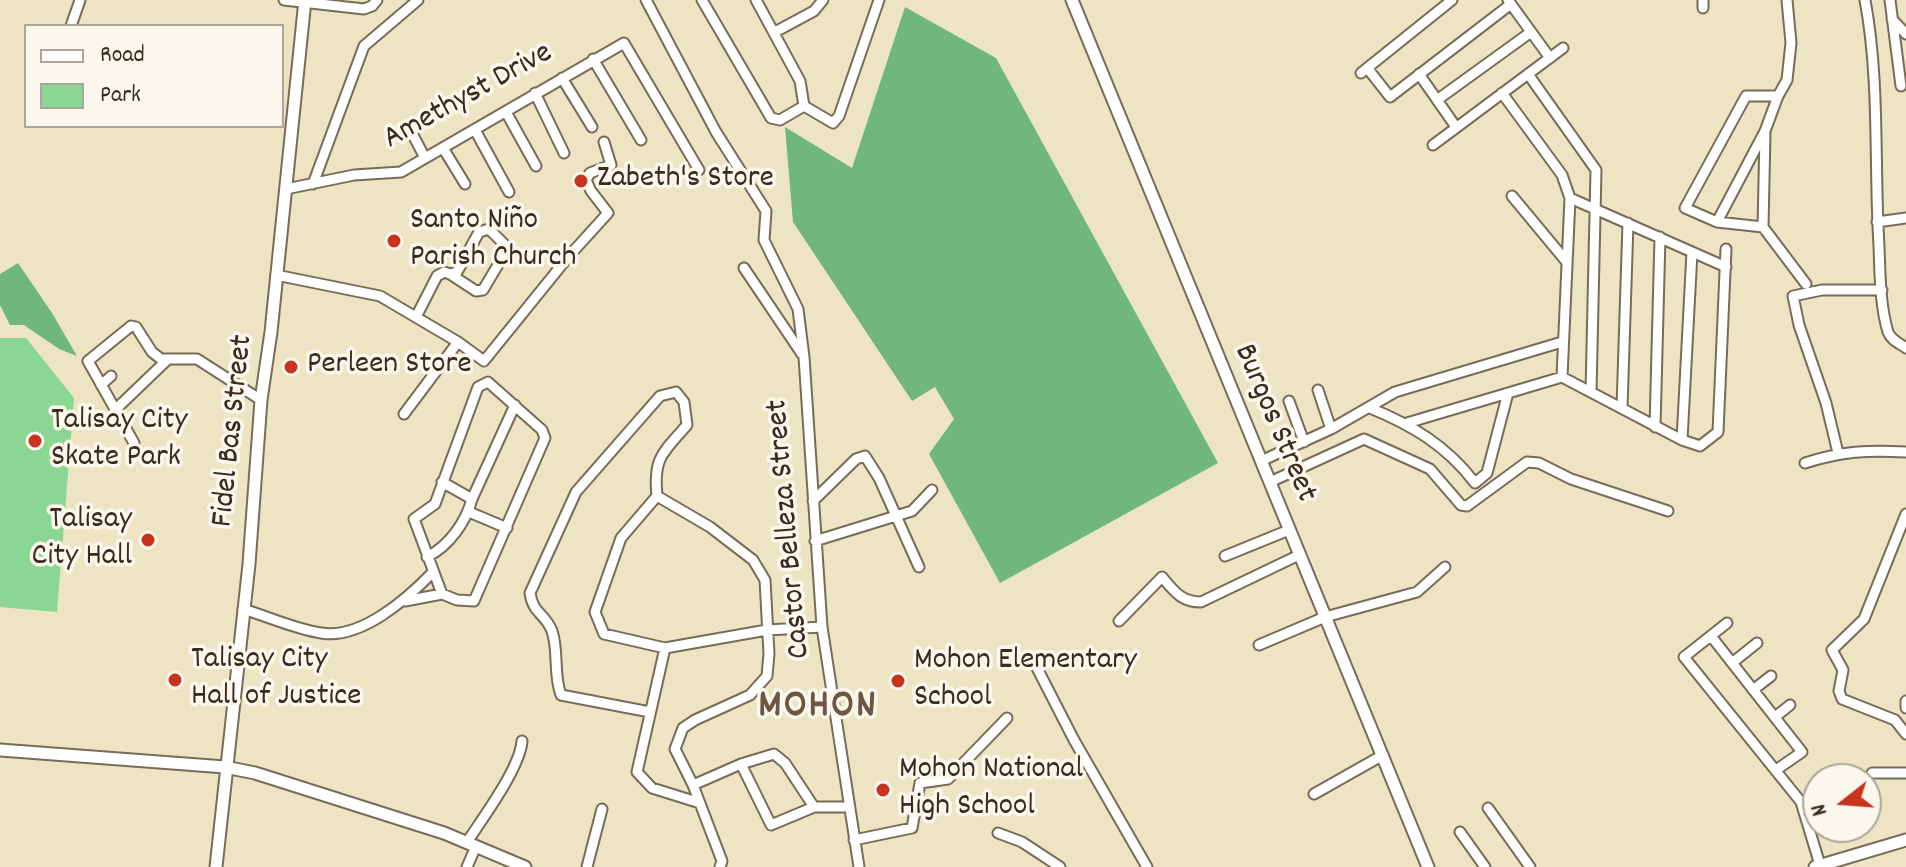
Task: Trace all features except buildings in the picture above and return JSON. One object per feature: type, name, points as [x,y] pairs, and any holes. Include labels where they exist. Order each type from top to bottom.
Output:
[{"type":"street","points":[[72,24],[78,0]]},
{"type":"street","points":[[284,0],[364,9],[377,0]]},
{"type":"street","points":[[313,184],[364,46],[418,0]]},
{"type":"street","name":"Castor Belleza Street","points":[[646,0],[716,132],[766,211],[764,240],[798,309],[822,627],[859,867]]},
{"type":"street","points":[[702,0],[771,118],[780,120],[804,106]]},
{"type":"street","points":[[756,0],[800,81],[804,106],[829,123],[836,121],[879,0]]},
{"type":"street","name":"Burgos Street","points":[[1072,0],[1428,867]]},
{"type":"street","points":[[1452,0],[1364,71],[1390,97],[1509,2],[1550,58]]},
{"type":"street","points":[[1717,222],[1765,131],[1788,77],[1791,43],[1787,0]]},
{"type":"street","points":[[1865,0],[1873,70],[1882,290],[1888,331],[1891,338],[1906,348]]},
{"type":"street","points":[[1890,0],[1902,71],[1901,86]]},
{"type":"street","name":"Fidel Bas Street","points":[[216,867],[261,400],[305,1]]},
{"type":"street","points":[[775,32],[819,2]]},
{"type":"street","points":[[1892,19],[1906,34]]},
{"type":"street","points":[[1437,100],[1531,32]]},
{"type":"street","name":"Amethyst Drive","points":[[286,189],[354,175],[401,172],[624,43],[699,170]]},
{"type":"street","points":[[1433,145],[1563,48]]},
{"type":"street","points":[[593,59],[641,140]]},
{"type":"street","points":[[1419,74],[1456,127]]},
{"type":"street","points":[[1528,74],[1596,170],[1591,392]]},
{"type":"street","points":[[562,78],[592,127]]},
{"type":"street","points":[[535,93],[564,153]]},
{"type":"street","points":[[1502,93],[1562,175],[1570,198],[1562,377]]},
{"type":"street","points":[[1763,227],[1717,222],[1685,208],[1746,96],[1778,96]]},
{"type":"street","points":[[506,112],[536,166]]},
{"type":"street","points":[[475,130],[509,192]]},
{"type":"street","points":[[1765,131],[1763,227],[1806,284]]},
{"type":"street","points":[[413,135],[425,158]]},
{"type":"street","points":[[276,275],[380,296],[484,361],[608,213],[586,180],[590,173],[611,165],[604,142]]},
{"type":"street","points":[[443,148],[465,184]]},
{"type":"street","points":[[1512,196],[1566,261]]},
{"type":"street","points":[[1570,198],[1726,267]]},
{"type":"street","points":[[1877,222],[1906,218]]},
{"type":"street","points":[[1622,408],[1628,223]]},
{"type":"street","points":[[416,317],[437,276],[444,272],[476,291],[483,290],[508,248],[489,229],[479,232],[461,267],[450,274]]},
{"type":"street","points":[[1655,427],[1660,237]]},
{"type":"street","points":[[1407,423],[1562,377],[1655,427],[1700,446],[1718,432],[1726,249]]},
{"type":"street","points":[[1682,440],[1692,252]]},
{"type":"street","points":[[744,268],[804,357]]},
{"type":"street","points":[[1838,453],[1793,296],[1822,290],[1882,290]]},
{"type":"street","points":[[134,443],[88,361],[131,326],[136,327],[152,352],[166,361],[197,359],[261,400]]},
{"type":"street","points":[[404,414],[458,342]]},
{"type":"street","points":[[1261,461],[1331,429],[1395,392],[1562,342]]},
{"type":"street","points":[[115,410],[166,361]]},
{"type":"street","points":[[101,385],[111,376]]},
{"type":"street","points":[[243,609],[329,634],[349,631],[405,601],[442,594],[468,603],[474,601],[545,438],[542,430],[490,382],[479,385],[435,504],[414,519],[442,594]]},
{"type":"street","points":[[1318,390],[1331,429]]},
{"type":"street","points":[[650,712],[561,695],[555,680],[554,635],[547,620],[532,606],[530,593],[576,492],[660,396],[676,392],[684,402],[687,425],[660,457],[655,471],[657,496],[621,538],[595,612],[604,634],[665,648],[767,630],[822,627]]},
{"type":"street","points":[[1370,408],[1407,423],[1447,451],[1475,483],[1487,473],[1508,393]]},
{"type":"street","points":[[1289,401],[1304,442]]},
{"type":"street","points":[[427,557],[447,543],[469,512],[515,405]]},
{"type":"street","points":[[1270,482],[1364,439],[1430,469],[1461,505],[1467,506],[1527,462],[1539,463],[1571,479],[1668,511]]},
{"type":"street","points":[[1805,463],[1838,453],[1867,450],[1906,452]]},
{"type":"street","points":[[813,501],[863,455],[879,478],[919,567]]},
{"type":"street","points":[[442,482],[472,499]]},
{"type":"street","points":[[815,541],[912,511],[932,490]]},
{"type":"street","points":[[657,496],[710,527],[753,560],[765,580],[769,654],[767,676],[750,695],[683,728],[675,749],[700,803],[722,861],[720,867]]},
{"type":"street","points":[[469,512],[507,528]]},
{"type":"street","points":[[1906,514],[1864,619],[1832,650],[1843,670],[1839,691],[1842,699],[1895,720],[1906,734]]},
{"type":"street","points":[[1225,556],[1289,530]]},
{"type":"street","points":[[1119,621],[1162,577],[1178,596],[1189,602],[1201,602],[1299,555]]},
{"type":"street","points":[[1259,645],[1325,617],[1417,592],[1445,567]]},
{"type":"street","points":[[405,601],[433,572]]},
{"type":"street","points":[[1727,623],[1684,657],[1801,802],[1817,866],[1853,862],[1906,840]]},
{"type":"street","points":[[1711,636],[1802,752],[1776,770]]},
{"type":"street","points":[[1732,663],[1757,643]]},
{"type":"street","points":[[665,648],[637,772],[652,788],[700,803]]},
{"type":"street","points":[[1036,666],[1074,740],[1147,867]]},
{"type":"street","points":[[1753,690],[1771,676]]},
{"type":"street","points":[[1906,701],[1906,708]]},
{"type":"street","points":[[1775,717],[1790,705]]},
{"type":"street","points":[[854,840],[912,828],[920,783],[948,779],[1007,718]]},
{"type":"street","points":[[467,867],[471,844],[521,753],[522,741]]},
{"type":"street","points":[[0,750],[255,773],[471,844],[525,867]]},
{"type":"street","points":[[693,785],[768,754],[778,756],[814,807]]},
{"type":"street","points":[[1314,794],[1383,755]]},
{"type":"street","points":[[741,764],[771,825],[814,807],[844,807]]},
{"type":"street","points":[[1882,773],[1906,773]]},
{"type":"street","points":[[1488,808],[1530,867]]},
{"type":"street","points":[[587,867],[602,809]]},
{"type":"street","points":[[1460,832],[1485,867]]},
{"type":"street","points":[[998,833],[1022,842],[1060,867]]},
{"type":"green space","points":[[905,7],[996,58],[1218,463],[1000,583],[929,454],[954,419],[935,387],[912,401],[793,222],[785,127],[852,168]]},
{"type":"green space","points":[[18,263],[77,356],[59,349],[24,325],[10,325],[0,305],[0,274]]},
{"type":"green space","points":[[0,338],[26,338],[74,398],[57,612],[0,607]]},
{"type":"place","name":"Zabeth's Store","points":[[581,181]]},
{"type":"place","name":"Santo Niño Parish Church","points":[[394,241]]},
{"type":"place","name":"Perleen Store","points":[[291,367]]},
{"type":"place","name":"Talisay City Skate Park","points":[[35,441]]},
{"type":"place","name":"Talisay City Hall","points":[[148,540]]},
{"type":"place","name":"Talisay City Hall of Justice","points":[[175,680]]},
{"type":"place","name":"Mohon Elementary School","points":[[898,681]]},
{"type":"place","name":"Mohon National High School","points":[[883,790]]},
{"type":"district","name":"MOHON","points":[[818,710]]}]
